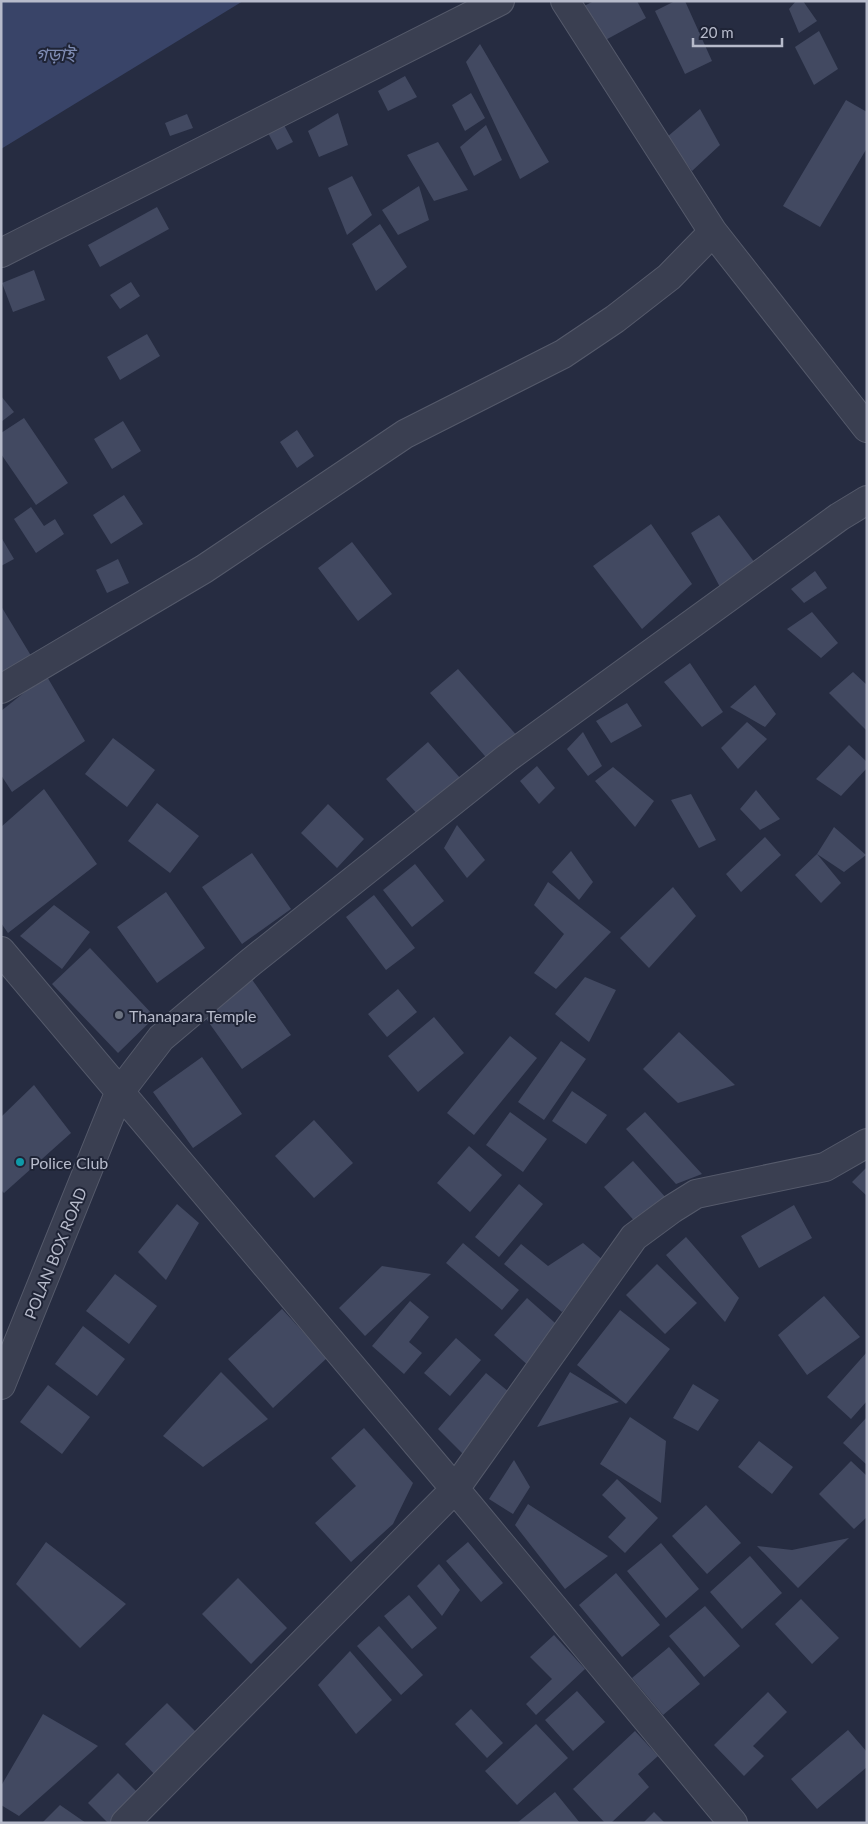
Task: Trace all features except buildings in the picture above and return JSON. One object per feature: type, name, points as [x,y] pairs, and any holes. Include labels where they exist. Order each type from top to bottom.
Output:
[{"type":"street","points":[[1,253],[500,1]]},
{"type":"street","points":[[564,1],[713,232],[867,428]]},
{"type":"street","points":[[1,689],[204,569],[405,434],[563,354],[615,319],[669,277],[713,232]]},
{"type":"street","name":"POLAN BOX ROAD","points":[[1,1385],[120,1093],[160,1038],[251,962],[484,776],[815,535],[867,500]]},
{"type":"street","points":[[1,952],[455,1489],[733,1823]]},
{"type":"street","points":[[125,1823],[455,1489],[634,1237],[696,1194],[825,1167],[867,1143]]},
{"type":"water","name":"গড়াই","points":[[1,1],[243,1],[1,149]]},
{"type":"place","name":"Thanapara Temple","points":[[119,1015]]},
{"type":"place","name":"Police Club","points":[[20,1162]]}]
